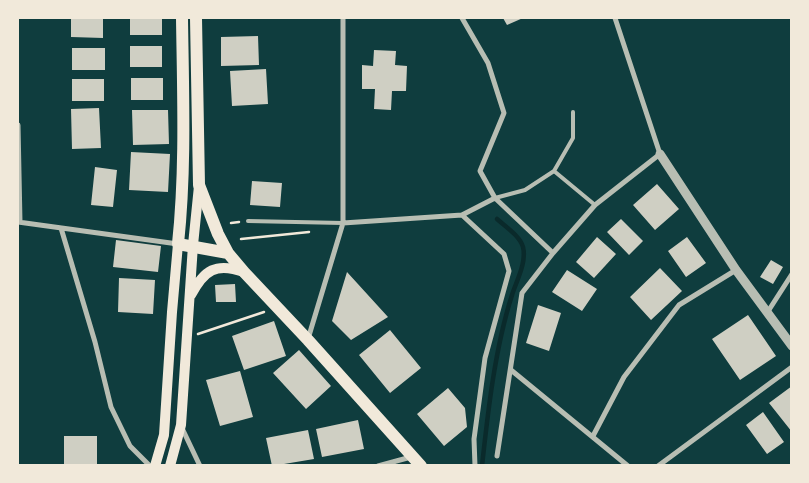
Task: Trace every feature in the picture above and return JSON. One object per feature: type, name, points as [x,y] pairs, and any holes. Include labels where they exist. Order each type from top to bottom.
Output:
[{"type":"main road","points":[[155,466],[164,435],[172,312],[183,200],[182,18]]},
{"type":"main road","points":[[170,466],[181,426],[193,245],[199,186],[196,18]]},
{"type":"main road","points":[[199,186],[211,220],[228,253],[416,461]]},
{"type":"main road","points":[[178,244],[193,245],[228,253]]},
{"type":"main road","points":[[190,298],[201,279],[218,267],[226,266],[244,272]]},
{"type":"street","points":[[308,340],[343,223],[343,18]]},
{"type":"street","points":[[462,18],[488,63],[504,113],[480,171],[495,198],[552,253]]},
{"type":"street","points":[[615,18],[660,154],[736,270],[792,346]]},
{"type":"street","points":[[18,125],[19,222],[178,244]]},
{"type":"street","points":[[497,456],[522,293],[552,253],[595,205],[660,154]]},
{"type":"street","points":[[343,223],[462,215],[495,198]]},
{"type":"street","points":[[462,215],[504,254],[509,270],[485,358],[474,439],[476,466]]},
{"type":"street","points":[[61,228],[95,342],[111,407],[130,446],[150,466]]},
{"type":"street","points":[[593,436],[624,377],[679,305],[736,270]]},
{"type":"street","points":[[767,313],[792,274]]},
{"type":"street","points":[[660,465],[792,366]]},
{"type":"street","points":[[511,370],[628,466]]},
{"type":"street","points":[[181,426],[200,466]]},
{"type":"street","points":[[378,466],[416,461]]},
{"type":"lane","points":[[495,198],[525,190],[554,171],[573,138],[573,112]]},
{"type":"lane","points":[[554,171],[595,205]]},
{"type":"lane","points":[[248,221],[343,223]]},
{"type":"path","points":[[241,239],[315,232]]},
{"type":"path","points":[[187,337],[277,307]]},
{"type":"building","points":[[71,18],[103,18],[103,38],[71,37]]},
{"type":"building","points":[[130,18],[162,18],[162,35],[130,35]]},
{"type":"building","points":[[503,18],[523,18],[507,25]]},
{"type":"building","points":[[258,36],[259,65],[221,66],[221,37]]},
{"type":"building","points":[[130,46],[162,46],[162,67],[130,67]]},
{"type":"building","points":[[72,48],[105,48],[105,70],[72,70]]},
{"type":"building","points":[[374,50],[396,51],[395,65],[407,66],[406,91],[392,91],[391,110],[374,109],[375,89],[362,89],[362,65],[373,66]]},
{"type":"building","points":[[266,69],[268,104],[232,106],[230,71]]},
{"type":"building","points":[[131,78],[163,78],[163,100],[131,100]]},
{"type":"building","points":[[72,79],[104,79],[104,101],[72,101]]},
{"type":"building","points":[[99,108],[101,148],[72,149],[71,109]]},
{"type":"building","points":[[132,110],[168,110],[169,144],[133,145]]},
{"type":"building","points":[[131,152],[170,154],[168,192],[129,190]]},
{"type":"building","points":[[95,167],[117,170],[113,207],[91,205]]},
{"type":"building","points":[[252,181],[282,183],[280,207],[250,205]]},
{"type":"building","points":[[657,184],[679,209],[655,230],[633,205]]},
{"type":"building","points":[[621,219],[643,241],[629,255],[607,232]]},
{"type":"building","points":[[597,237],[616,254],[594,278],[576,262]]},
{"type":"building","points":[[687,237],[706,263],[686,277],[668,251]]},
{"type":"building","points":[[116,240],[161,246],[158,272],[113,267]]},
{"type":"building","points":[[771,260],[783,267],[773,284],[760,277]]},
{"type":"building","points":[[660,268],[682,291],[651,320],[630,297]]},
{"type":"building","points":[[567,270],[597,289],[582,311],[552,292]]},
{"type":"building","points":[[347,272],[388,317],[351,340],[332,321]]},
{"type":"building","points":[[119,278],[155,280],[153,314],[118,312]]},
{"type":"building","points":[[235,284],[236,302],[216,302],[215,285]]},
{"type":"building","points":[[538,305],[561,313],[549,351],[526,343]]},
{"type":"building","points":[[748,315],[776,356],[740,380],[712,339]]},
{"type":"building","points":[[274,321],[286,356],[244,370],[232,336]]},
{"type":"building","points":[[390,330],[421,368],[390,393],[359,355]]},
{"type":"building","points":[[299,350],[331,386],[306,409],[273,373]]},
{"type":"building","points":[[240,371],[253,417],[220,426],[206,380]]},
{"type":"building","points":[[792,386],[792,432],[769,403]]},
{"type":"building","points":[[448,388],[465,408],[467,427],[444,446],[417,414]]},
{"type":"building","points":[[763,412],[784,442],[767,454],[746,425]]},
{"type":"building","points":[[358,420],[364,449],[322,457],[316,429]]},
{"type":"building","points":[[308,430],[314,459],[272,466],[266,438]]},
{"type":"building","points":[[64,436],[97,436],[97,466],[64,466]]},
{"type":"waterway","points":[[482,466],[501,336],[524,259],[523,247],[519,239],[497,219]]}]
